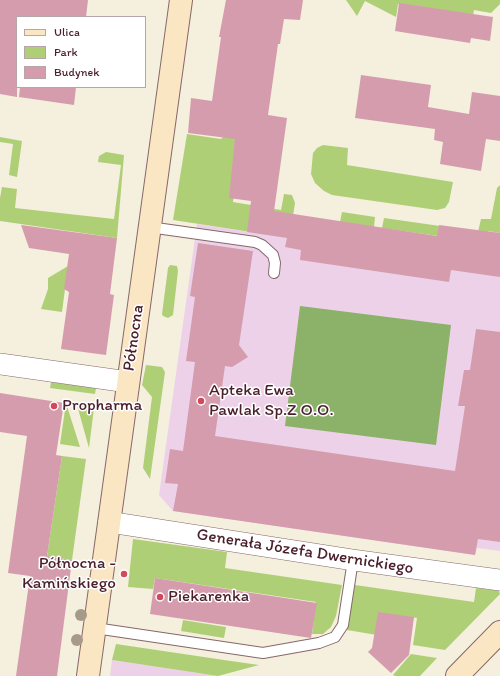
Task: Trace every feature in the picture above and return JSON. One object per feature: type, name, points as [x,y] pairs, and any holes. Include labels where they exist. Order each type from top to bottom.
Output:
[{"type":"street","name":"Północna","points":[[88,676],[181,0]]},
{"type":"street","points":[[0,364],[128,382]]},
{"type":"street","name":"Generała Józefa Dwernickiego","points":[[109,522],[353,560],[500,580]]},
{"type":"street","points":[[457,676],[500,632]]},
{"type":"lane","points":[[149,227],[255,242],[262,245],[273,255],[275,263],[274,273]]},
{"type":"lane","points":[[95,628],[263,653],[319,643],[335,637],[343,625],[353,560]]},
{"type":"shaded area","points":[[197,224],[277,236],[487,237],[488,231],[500,233],[500,551],[477,548],[475,555],[173,511],[159,495]]},
{"type":"shaded area","points":[[112,660],[218,676],[110,676]]},
{"type":"green space","points":[[346,0],[500,0],[500,4],[491,13],[474,10],[473,16],[398,4],[396,17],[365,1],[357,16]]},
{"type":"green space","points":[[247,110],[233,202],[281,210],[284,194],[292,195],[295,203],[293,216],[277,236],[173,220],[187,134],[221,139]]},
{"type":"green space","points":[[0,137],[22,141],[17,177],[9,175],[13,144],[0,142]]},
{"type":"green space","points":[[323,145],[348,148],[347,165],[453,182],[449,202],[445,208],[437,210],[332,195],[324,191],[315,183],[311,174],[313,153],[317,148]]},
{"type":"green space","points":[[106,152],[124,155],[117,238],[0,221],[0,198],[2,187],[17,189],[15,208],[114,219],[121,165],[98,162],[99,156]]},
{"type":"green space","points":[[500,185],[500,233],[488,231],[487,237],[477,236],[481,219],[491,219],[497,188]]},
{"type":"green space","points":[[342,212],[375,217],[374,227],[340,222]]},
{"type":"green space","points":[[384,218],[440,226],[438,236],[382,228]]},
{"type":"green space","points":[[170,265],[177,266],[178,271],[173,315],[168,318],[162,314],[168,268]]},
{"type":"green space","points":[[68,266],[62,312],[41,309],[48,289],[48,278]]},
{"type":"green space","points":[[300,306],[451,325],[436,445],[285,426]]},
{"type":"green space","points":[[146,365],[162,367],[165,372],[150,479],[143,468],[152,397],[142,385]]},
{"type":"green space","points":[[51,382],[96,388],[95,394],[50,388]]},
{"type":"green space","points":[[66,403],[80,447],[60,444]]},
{"type":"green space","points":[[77,405],[94,408],[89,448]]},
{"type":"green space","points":[[62,456],[86,459],[72,560],[47,556]]},
{"type":"green space","points":[[133,539],[227,552],[225,568],[342,585],[336,616],[331,627],[323,634],[312,634],[316,602],[155,578],[153,589],[128,587]]},
{"type":"green space","points":[[355,585],[474,602],[476,588],[499,591],[500,594],[445,650],[413,645],[417,618],[381,613],[377,635],[347,630]]},
{"type":"green space","points":[[183,620],[226,627],[224,638],[181,631]]},
{"type":"green space","points":[[116,644],[259,665],[218,676],[112,660]]},
{"type":"green space","points":[[411,654],[437,658],[420,676],[393,675]]},
{"type":"building","points":[[0,0],[88,0],[86,16],[16,16],[17,97],[0,94]]},
{"type":"building","points":[[226,0],[303,0],[300,20],[284,19],[280,44],[278,44],[268,115],[287,118],[274,211],[437,236],[439,225],[500,233],[500,277],[451,270],[449,282],[300,260],[301,250],[285,247],[287,238],[247,232],[251,201],[229,198],[235,139],[188,133],[191,98],[212,101],[221,37],[219,37]]},
{"type":"building","points":[[399,3],[493,17],[490,41],[471,38],[470,43],[395,31]]},
{"type":"building","points":[[361,75],[431,85],[428,107],[469,114],[472,92],[500,96],[500,141],[486,139],[481,171],[440,164],[443,142],[434,140],[435,129],[355,118]]},
{"type":"building","points":[[20,88],[76,88],[74,105],[19,97]]},
{"type":"building","points":[[21,225],[117,238],[110,294],[114,295],[106,355],[61,349],[69,292],[64,289],[69,254],[29,248]]},
{"type":"building","points":[[198,243],[253,251],[239,345],[248,357],[232,367],[225,366],[215,436],[455,471],[465,406],[458,406],[464,370],[470,370],[476,329],[500,332],[500,542],[478,539],[475,555],[173,511],[178,484],[165,483],[170,449],[183,451],[195,362],[186,361],[195,297],[190,296]]},
{"type":"building","points":[[0,393],[64,403],[56,455],[62,456],[47,556],[72,560],[57,676],[16,676],[30,576],[8,573],[27,436],[0,432]]},
{"type":"building","points":[[155,578],[317,603],[311,638],[150,614]]},
{"type":"building","points":[[378,612],[414,617],[409,655],[391,673],[368,652],[372,648]]},
{"type":"place","name":"Apteka Ewa Pawlak Sp.Z O.O.","points":[[201,401]]},
{"type":"place","name":"Propharma","points":[[54,406]]},
{"type":"place","name":"Północna - Kamińskiego","points":[[124,574]]},
{"type":"place","name":"Piekarenka","points":[[160,597]]}]
